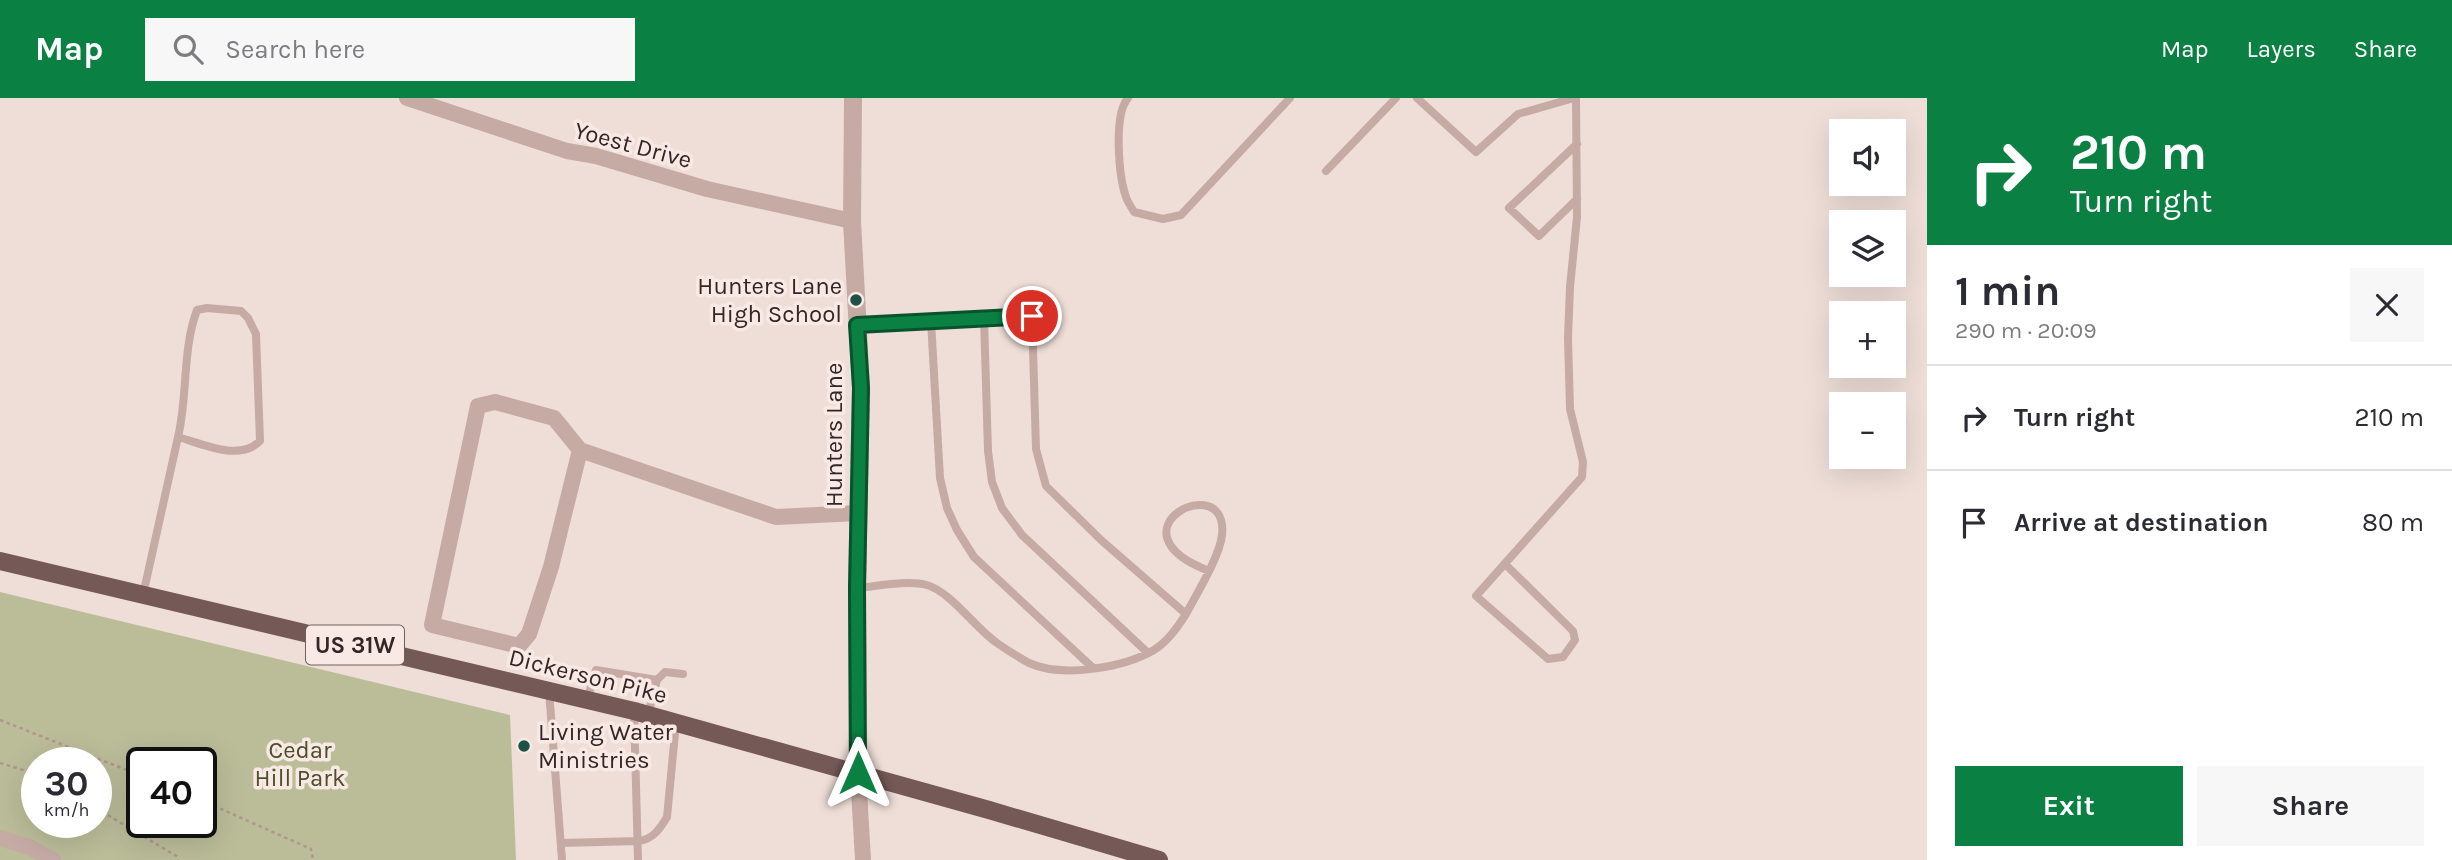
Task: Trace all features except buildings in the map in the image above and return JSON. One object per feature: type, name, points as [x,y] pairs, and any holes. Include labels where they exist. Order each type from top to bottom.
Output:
[{"type":"main road","name":"Dickerson Pike","points":[[0,561],[641,713],[1159,860]]},
{"type":"street","name":"Yoest Drive","points":[[407,98],[567,151],[596,156],[708,189],[852,221]]},
{"type":"street","name":"Hunters Lane","points":[[853,98],[852,221],[861,388],[857,588],[858,773]]},
{"type":"street","points":[[580,450],[551,568],[529,634],[519,646],[432,625],[478,406],[495,402],[554,418],[580,450],[776,517],[858,513]]},
{"type":"street","points":[[858,773],[863,860]]},
{"type":"street","points":[[0,838],[29,847],[52,860]]},
{"type":"lane","points":[[1128,98],[1123,103],[1119,123],[1121,172],[1126,198],[1134,212],[1163,219],[1181,215],[1290,98]]},
{"type":"lane","points":[[1326,171],[1396,98]]},
{"type":"lane","points":[[1417,98],[1476,152],[1518,114],[1575,98],[1577,199],[1568,350],[1570,410],[1583,462],[1581,477],[1476,596],[1548,659],[1563,657],[1576,640],[1573,631],[1505,564]]},
{"type":"lane","points":[[1577,144],[1510,208],[1539,236],[1577,199]]},
{"type":"lane","points":[[143,595],[178,437],[184,412],[191,327],[197,310],[207,308],[241,312],[248,318],[256,334],[260,441],[252,449],[238,452],[178,437]]},
{"type":"lane","points":[[857,325],[1032,316],[1037,449],[1046,486],[1101,540],[1186,614]]},
{"type":"lane","points":[[984,318],[988,451],[992,482],[1002,508],[1021,535],[1148,653]]},
{"type":"lane","points":[[931,321],[940,478],[947,508],[957,530],[974,557],[1093,668]]},
{"type":"lane","points":[[857,588],[898,584],[927,585],[949,599],[996,642],[1031,664],[1060,670],[1093,668],[1137,658],[1172,634],[1209,571],[1222,535],[1220,519],[1214,510],[1205,506],[1185,506],[1174,514],[1168,524],[1168,542],[1175,553],[1189,564],[1209,571]]},
{"type":"lane","points":[[587,700],[596,670],[657,680]]},
{"type":"lane","points":[[638,860],[641,713],[657,680],[665,672],[683,674]]},
{"type":"lane","points":[[549,691],[562,860]]},
{"type":"lane","points":[[561,843],[639,841],[647,839],[659,829],[667,817],[676,723]]},
{"type":"path","points":[[0,720],[126,770]]},
{"type":"path","points":[[0,763],[21,769]]},
{"type":"path","points":[[217,807],[311,849],[313,860]]},
{"type":"path","points":[[112,818],[178,857],[178,860]]},
{"type":"green space","name":"Cedar Hill Park","points":[[0,592],[510,715],[516,860],[0,860]]},
{"type":"place","name":"Hunters Lane High School","points":[[856,300]]},
{"type":"place","name":"Living Water Ministries","points":[[524,746]]},
{"type":"route","points":[[858,773],[857,588],[861,388],[857,325],[1032,316]]}]
